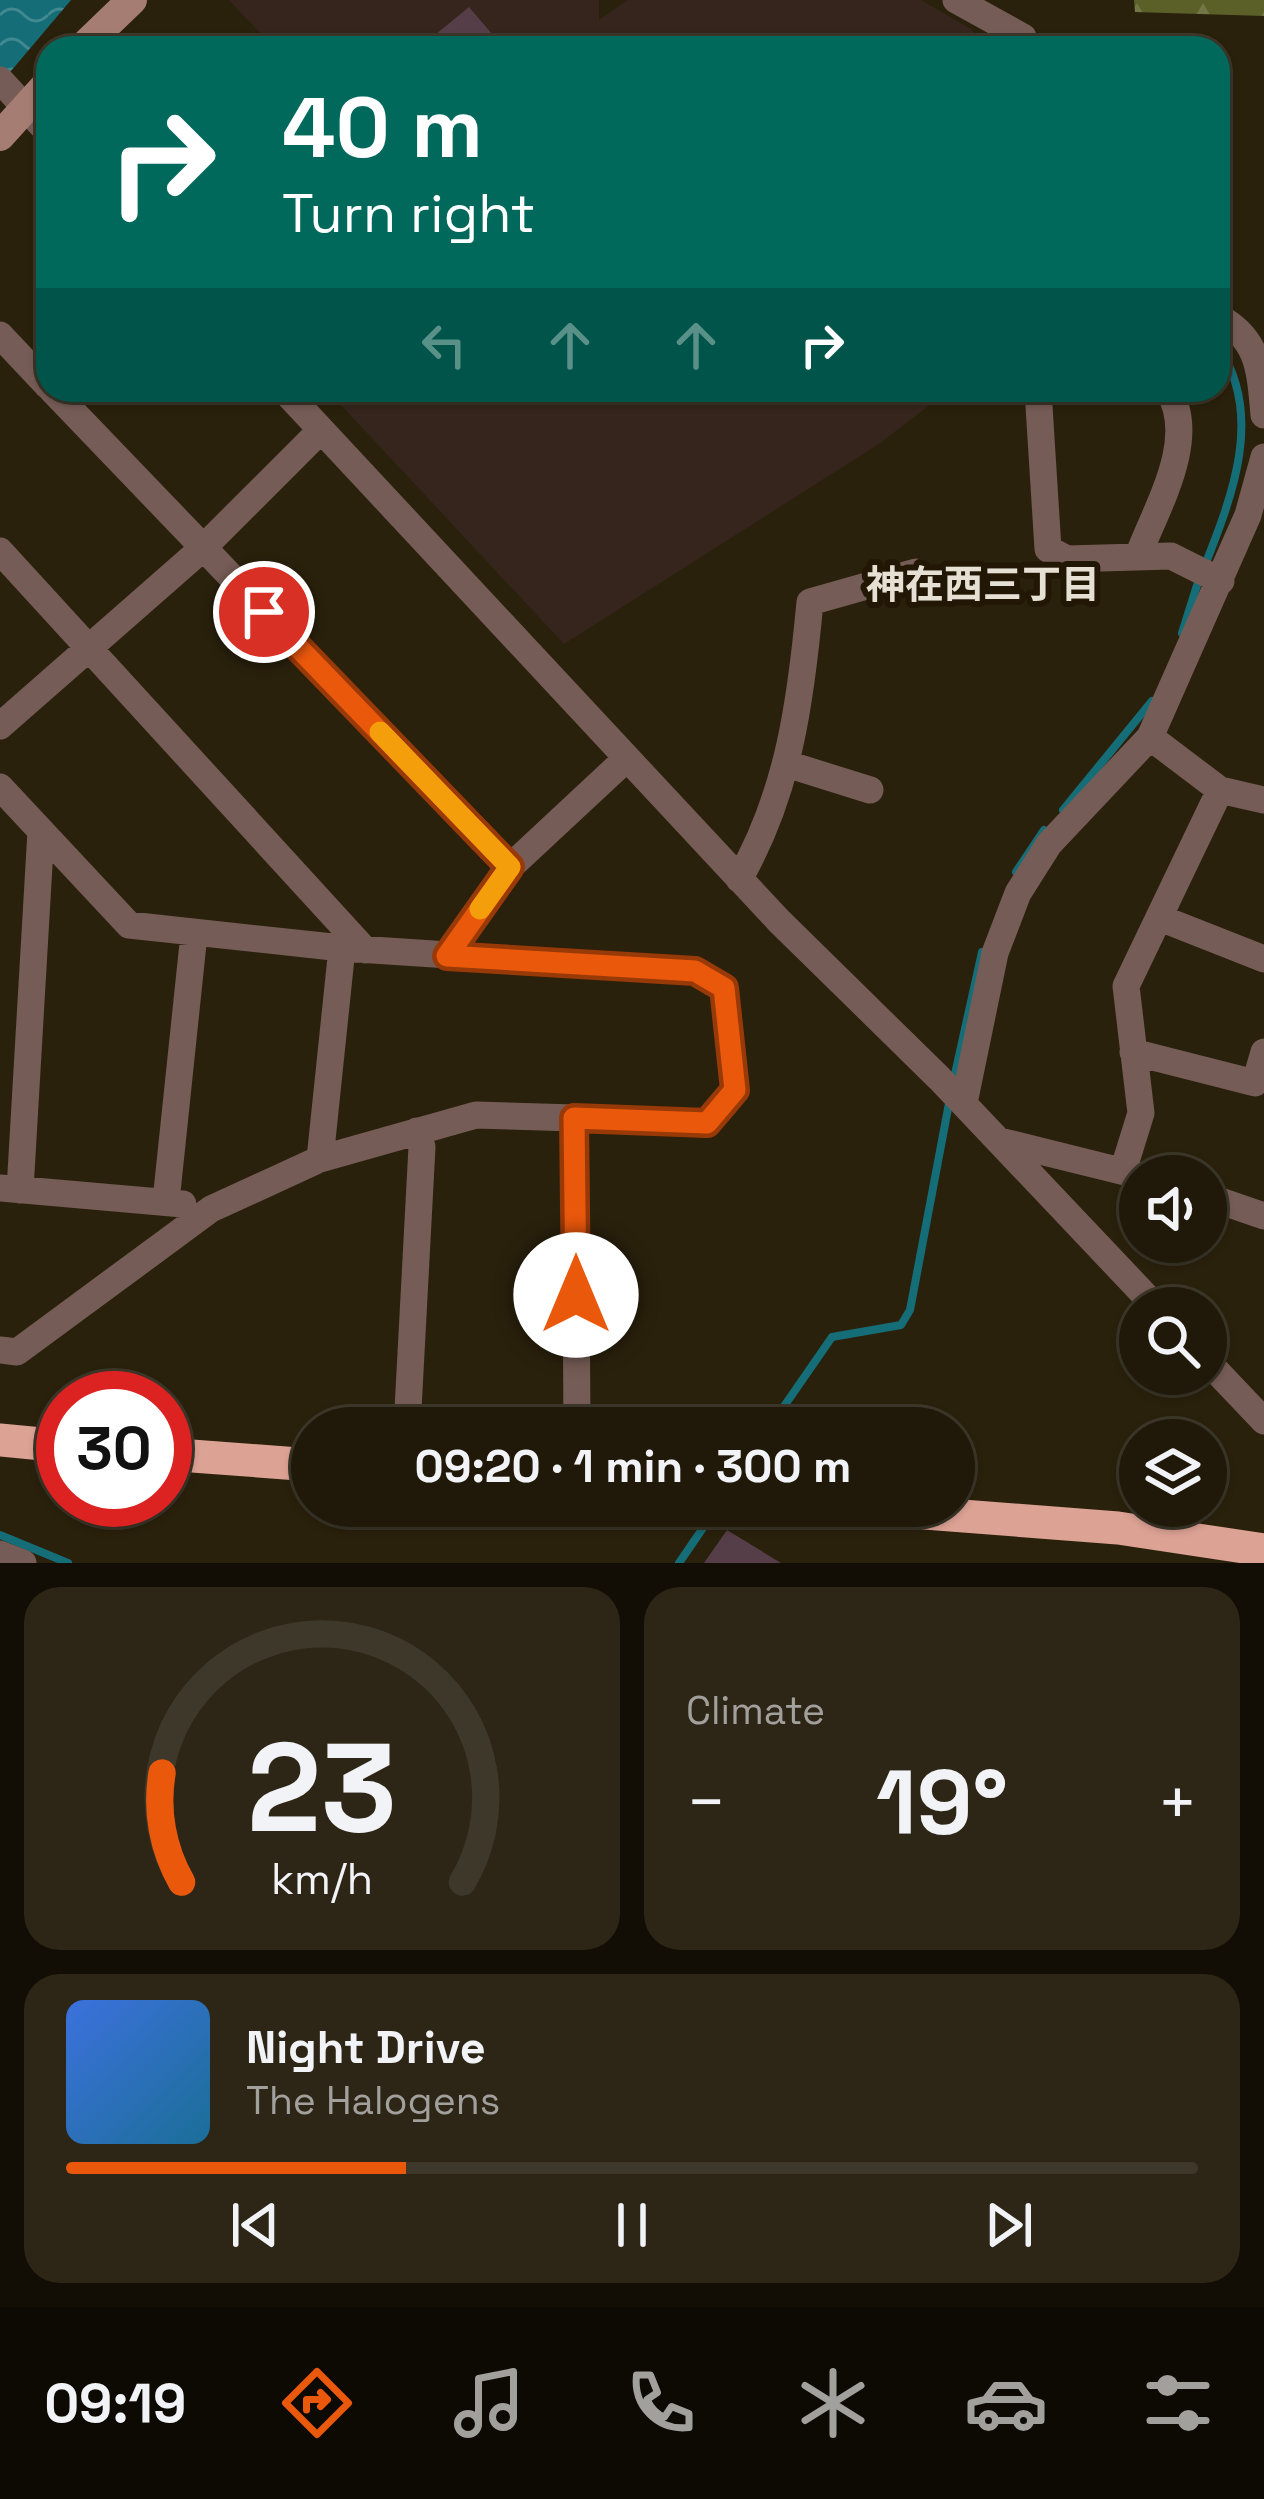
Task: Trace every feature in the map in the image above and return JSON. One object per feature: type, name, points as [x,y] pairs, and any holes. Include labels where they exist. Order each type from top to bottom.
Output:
[{"type":"highway","points":[[0,1440],[36,1443]]},
{"type":"highway","points":[[192,1456],[291,1463]]},
{"type":"highway","points":[[975,1517],[1118,1528],[1264,1550]]},
{"type":"main road","points":[[94,36],[132,0]]},
{"type":"main road","points":[[0,136],[36,96]]},
{"type":"street","points":[[956,0],[1016,36]]},
{"type":"street","points":[[1010,0],[1024,36]]},
{"type":"street","points":[[0,80],[36,118]]},
{"type":"street","points":[[0,335],[36,373]]},
{"type":"street","points":[[1256,336],[1264,415]]},
{"type":"street","points":[[63,402],[510,867]]},
{"type":"street","points":[[295,402],[739,878],[964,1103],[1137,1287]]},
{"type":"street","points":[[1039,402],[1048,549],[1067,559],[1171,556],[1210,576]]},
{"type":"street","points":[[1138,556],[1180,440],[1174,402]]},
{"type":"street","points":[[0,726],[203,548],[320,430]]},
{"type":"street","points":[[964,1103],[995,952],[1018,892],[1048,844],[1150,737],[1210,576],[1248,515],[1264,457]]},
{"type":"street","points":[[0,551],[354,949]]},
{"type":"street","points":[[739,878],[763,837],[787,764],[809,602],[916,572]]},
{"type":"street","points":[[1150,737],[1220,790],[1264,800]]},
{"type":"street","points":[[447,956],[510,867],[627,758]]},
{"type":"street","points":[[787,764],[870,790]]},
{"type":"street","points":[[0,788],[129,926],[354,949],[695,971],[724,988],[735,1090],[707,1123],[476,1115],[320,1159],[211,1209],[16,1352],[0,1350]]},
{"type":"street","points":[[1135,1155],[1141,1113],[1126,986],[1220,790]]},
{"type":"street","points":[[41,831],[10,1189],[211,1209]]},
{"type":"street","points":[[1160,918],[1264,959]]},
{"type":"street","points":[[166,1201],[194,934]]},
{"type":"street","points":[[320,1159],[354,949]]},
{"type":"street","points":[[1133,1052],[1255,1083],[1264,1052]]},
{"type":"street","points":[[574,1118],[577,1407]]},
{"type":"street","points":[[408,1407],[422,1147],[417,1132]]},
{"type":"street","points":[[1000,1142],[1119,1171]]},
{"type":"street","points":[[1227,1203],[1264,1216]]},
{"type":"street","points":[[1227,1382],[1264,1421]]},
{"type":"street","points":[[0,1554],[23,1563]]},
{"type":"shaded area","points":[[229,0],[599,0],[599,20],[628,0],[921,0],[977,36],[263,36]]},
{"type":"shaded area","points":[[338,402],[933,402],[879,444],[564,644]]},
{"type":"green space","points":[[1134,0],[1264,0],[1264,16],[1135,12]]},
{"type":"water","points":[[0,0],[71,0],[36,36],[0,84]]},
{"type":"building","points":[[469,7],[494,36],[434,36]]},
{"type":"building","points":[[727,1530],[781,1563],[704,1563]]},
{"type":"waterway","points":[[1205,565],[1239,454],[1239,399],[1230,368]]},
{"type":"waterway","points":[[1182,633],[1199,579]]},
{"type":"waterway","points":[[1063,810],[1152,701]]},
{"type":"waterway","points":[[1016,872],[1044,830]]},
{"type":"waterway","points":[[953,1083],[982,952]]},
{"type":"waterway","points":[[784,1407],[832,1337],[901,1325],[910,1310],[950,1098]]},
{"type":"waterway","points":[[679,1563],[704,1527]]},
{"type":"waterway","points":[[0,1535],[68,1563]]},
{"type":"slow traffic","points":[[380,732],[510,867],[480,909]]},
{"type":"district","name":"神在西三丁目","points":[[983,584]]},
{"type":"route","points":[[264,612],[510,867],[447,956],[695,971],[724,988],[735,1090],[707,1123],[574,1118],[576,1295]]}]
